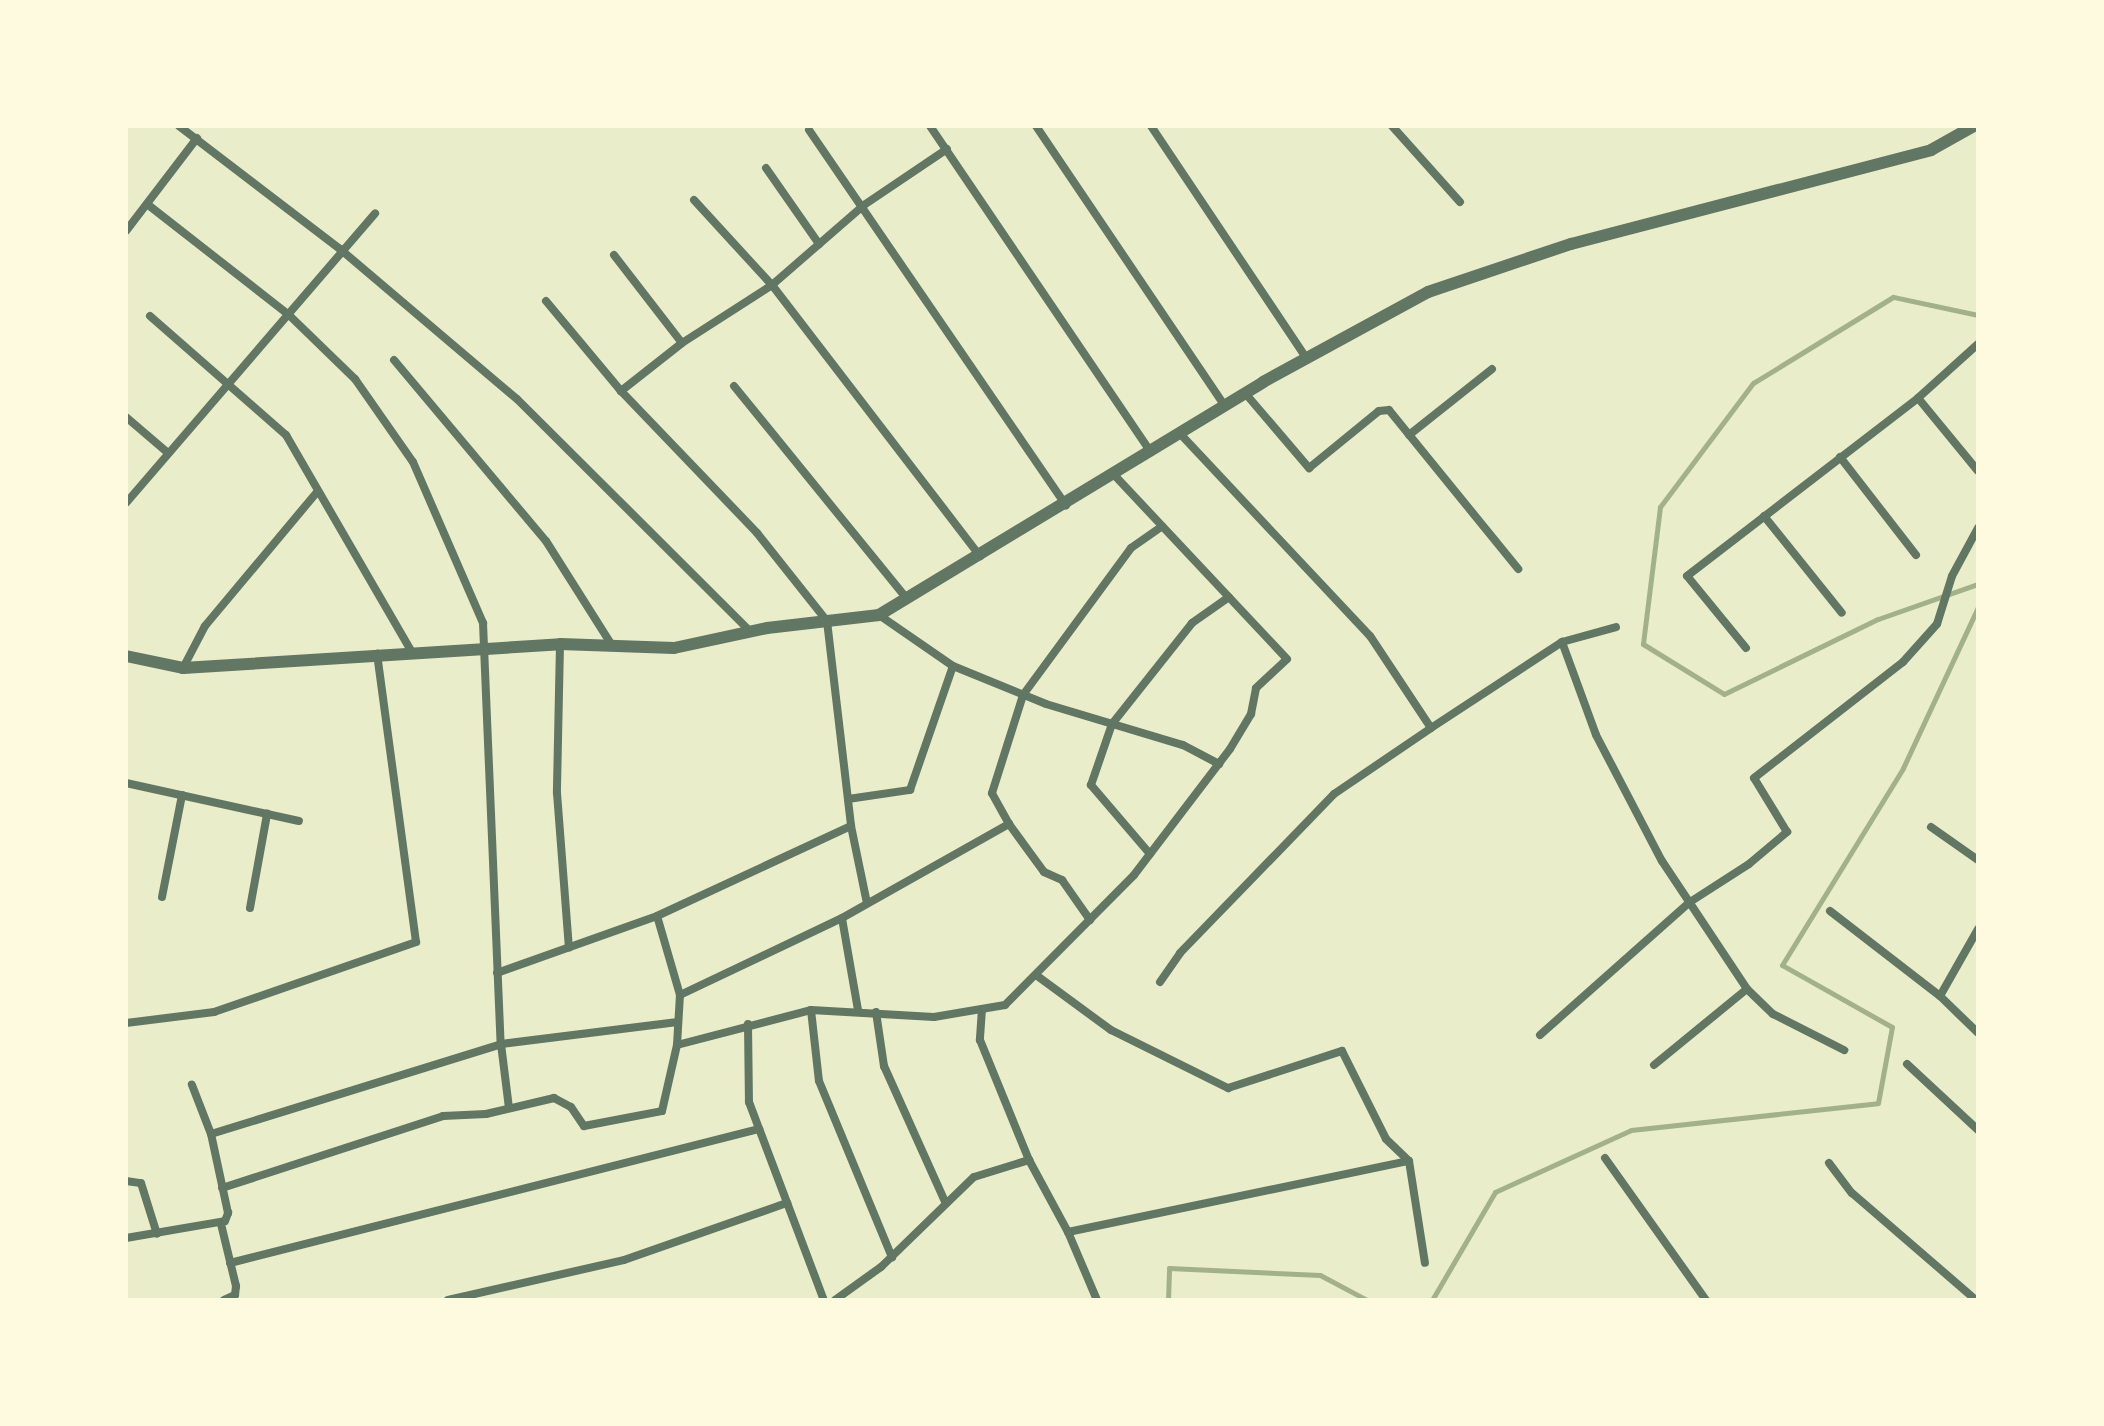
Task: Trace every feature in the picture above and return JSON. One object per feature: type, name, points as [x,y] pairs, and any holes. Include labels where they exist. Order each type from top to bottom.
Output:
[{"type":"street","points":[[179,126],[340,249],[517,399],[750,631]]},
{"type":"street","points":[[930,126],[1151,452]]},
{"type":"street","points":[[1036,126],[1225,406]]},
{"type":"street","points":[[1151,126],[1307,359]]},
{"type":"street","points":[[1392,126],[1460,202]]},
{"type":"street","points":[[126,656],[183,668],[411,651],[482,651],[560,644],[674,648],[750,631],[879,615],[1066,505],[1245,393],[1443,287],[1571,244],[1931,150],[1974,126]]},
{"type":"street","points":[[809,130],[864,205],[1066,505]]},
{"type":"street","points":[[126,231],[197,138]]},
{"type":"street","points":[[621,391],[682,343],[772,285],[864,205],[947,149]]},
{"type":"street","points":[[766,168],[819,244]]},
{"type":"street","points":[[694,200],[772,285],[980,556]]},
{"type":"street","points":[[147,204],[289,315],[355,379],[413,462],[483,623],[497,973],[509,1108]]},
{"type":"street","points":[[126,503],[289,315],[340,249],[375,213]]},
{"type":"street","points":[[614,255],[682,343]]},
{"type":"street","points":[[546,301],[621,391],[757,533],[827,621],[851,826],[867,903]]},
{"type":"street","points":[[150,316],[286,435],[411,651]]},
{"type":"street","points":[[1746,648],[1687,576],[1918,398],[1978,344]]},
{"type":"street","points":[[394,360],[546,541],[611,644]]},
{"type":"street","points":[[1409,435],[1492,369]]},
{"type":"street","points":[[734,386],[907,599]]},
{"type":"street","points":[[1245,393],[1309,468],[1384,408],[1518,569]]},
{"type":"street","points":[[1918,398],[1978,471]]},
{"type":"street","points":[[126,417],[168,453]]},
{"type":"street","points":[[1180,434],[1370,636],[1431,728]]},
{"type":"street","points":[[1840,457],[1916,555]]},
{"type":"street","points":[[677,1045],[811,1010],[858,1010],[934,1017],[1005,1005],[1090,920],[1150,854],[1219,764],[1251,714],[1256,688],[1287,659],[1114,475]]},
{"type":"street","points":[[183,668],[205,626],[317,492]]},
{"type":"street","points":[[1764,516],[1842,613]]},
{"type":"street","points":[[1090,920],[1062,880],[1044,872],[1009,824],[992,793],[1023,695],[1131,548],[1162,526]]},
{"type":"street","points":[[1540,1035],[1690,902],[1749,864],[1787,832],[1754,778],[1903,662],[1937,624],[1952,576],[1978,528]]},
{"type":"street","points":[[1150,854],[1091,785],[1112,724],[1192,623],[1229,597]]},
{"type":"street","points":[[879,615],[953,666],[1023,695],[1183,745],[1219,764]]},
{"type":"street","points":[[1160,982],[1180,953],[1334,794],[1562,642],[1616,627]]},
{"type":"street","points":[[1562,642],[1596,735],[1690,902],[1747,989],[1773,1014],[1844,1050]]},
{"type":"street","points":[[560,644],[557,793],[569,948]]},
{"type":"street","points":[[126,1023],[214,1012],[416,942],[377,654]]},
{"type":"street","points":[[848,799],[910,790],[953,666]]},
{"type":"street","points":[[126,783],[299,821]]},
{"type":"street","points":[[162,897],[182,795]]},
{"type":"street","points":[[250,908],[267,814]]},
{"type":"street","points":[[680,995],[842,918],[1009,824]]},
{"type":"street","points":[[497,973],[657,916],[851,826]]},
{"type":"street","points":[[1931,827],[1978,860]]},
{"type":"street","points":[[1830,911],[1940,996],[1978,1033]]},
{"type":"street","points":[[222,1188],[443,1116],[509,1108],[554,1098],[571,1107],[584,1126],[662,1111],[677,1045],[680,995],[657,916]]},
{"type":"street","points":[[842,918],[858,1010]]},
{"type":"street","points":[[1940,996],[1978,929]]},
{"type":"street","points":[[1036,975],[1111,1030],[1228,1088],[1342,1051],[1386,1139],[1409,1161],[1425,1263]]},
{"type":"street","points":[[1654,1065],[1747,989]]},
{"type":"street","points":[[982,1009],[980,1040],[1029,1160],[1068,1232],[1097,1300]]},
{"type":"street","points":[[811,1010],[819,1081],[892,1257]]},
{"type":"street","points":[[876,1012],[884,1066],[946,1204]]},
{"type":"street","points":[[211,1134],[501,1044],[678,1022]]},
{"type":"street","points":[[748,1024],[749,1102],[824,1300]]},
{"type":"street","points":[[1907,1064],[1978,1130]]},
{"type":"street","points":[[192,1085],[211,1134],[228,1213],[221,1224],[235,1295],[224,1300]]},
{"type":"street","points":[[230,1263],[759,1129]]},
{"type":"street","points":[[1605,1158],[1706,1300]]},
{"type":"street","points":[[835,1300],[892,1257],[974,1177],[1029,1160]]},
{"type":"street","points":[[1068,1232],[1409,1161]]},
{"type":"street","points":[[1829,1163],[1852,1193],[1976,1300]]},
{"type":"street","points":[[126,1181],[141,1183],[157,1234]]},
{"type":"street","points":[[448,1300],[624,1260],[787,1203]]},
{"type":"street","points":[[126,1238],[221,1224]]},
{"type":"waterway","points":[[1978,315],[1893,297],[1753,383],[1660,507],[1643,644],[1724,694],[1878,619],[1978,584]]},
{"type":"waterway","points":[[1432,1300],[1495,1192],[1631,1130],[1878,1103],[1892,1027],[1782,965],[1903,768],[1978,607]]},
{"type":"waterway","points":[[1168,1300],[1169,1268],[1320,1275],[1367,1300]]}]
